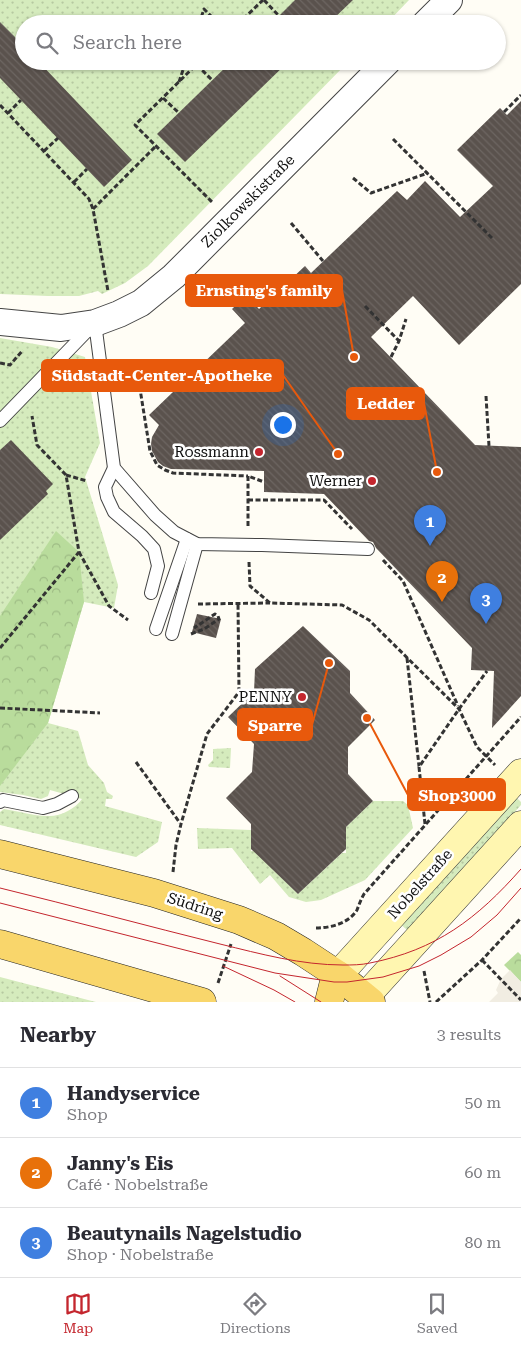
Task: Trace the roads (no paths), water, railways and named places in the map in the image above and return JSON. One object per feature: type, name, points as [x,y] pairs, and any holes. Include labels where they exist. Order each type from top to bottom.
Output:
[{"type":"main road","name":"Nobelstraße","points":[[329,1002],[334,982],[338,975],[521,773]]},
{"type":"main road","points":[[364,1000],[521,825]]},
{"type":"main road","name":"Südring","points":[[0,854],[144,890],[239,920],[276,936],[338,975],[364,1000]]},
{"type":"main road","points":[[0,944],[169,991],[210,995]]},
{"type":"street","points":[[434,15],[449,0]]},
{"type":"street","name":"Ziolkowskistraße","points":[[0,322],[61,328],[104,319],[141,303],[174,276],[379,70]]},
{"type":"lane","name":"Ziolkowskistraße","points":[[0,421],[104,319]]},
{"type":"lane","points":[[104,319],[114,468],[106,487],[107,497],[114,512],[154,549],[158,566],[151,593]]},
{"type":"lane","points":[[114,468],[155,515],[174,532],[192,541],[372,551]]},
{"type":"lane","points":[[156,629],[192,541]]},
{"type":"lane","points":[[172,634],[192,541]]},
{"type":"lane","points":[[0,802],[3,800],[43,808],[72,796]]},
{"type":"tram line","points":[[0,888],[266,955],[327,965],[353,965],[367,964],[394,957],[435,941],[454,930],[488,903],[521,869]]},
{"type":"tram line","points":[[0,903],[275,973],[334,982],[347,982],[383,977],[419,966],[441,955],[471,937],[497,915],[521,888]]},
{"type":"tram line","points":[[223,966],[295,1002]]},
{"type":"tram line","points":[[280,976],[321,1002]]},
{"type":"place","name":"Ernsting's family","points":[[354,357]]},
{"type":"place","name":"Rossmann","points":[[259,452]]},
{"type":"place","name":"Südstadt-Center-Apotheke","points":[[338,454]]},
{"type":"place","name":"Ledder","points":[[437,472]]},
{"type":"place","name":"Werner","points":[[372,481]]},
{"type":"place","name":"Handyservice","points":[[430,546]]},
{"type":"place","name":"Janny's Eis","points":[[442,602]]},
{"type":"place","name":"Beautynails Nagelstudio","points":[[486,624]]},
{"type":"place","name":"Sparre","points":[[329,663]]},
{"type":"place","name":"PENNY","points":[[302,697]]},
{"type":"place","name":"Shop3000","points":[[367,718]]}]
